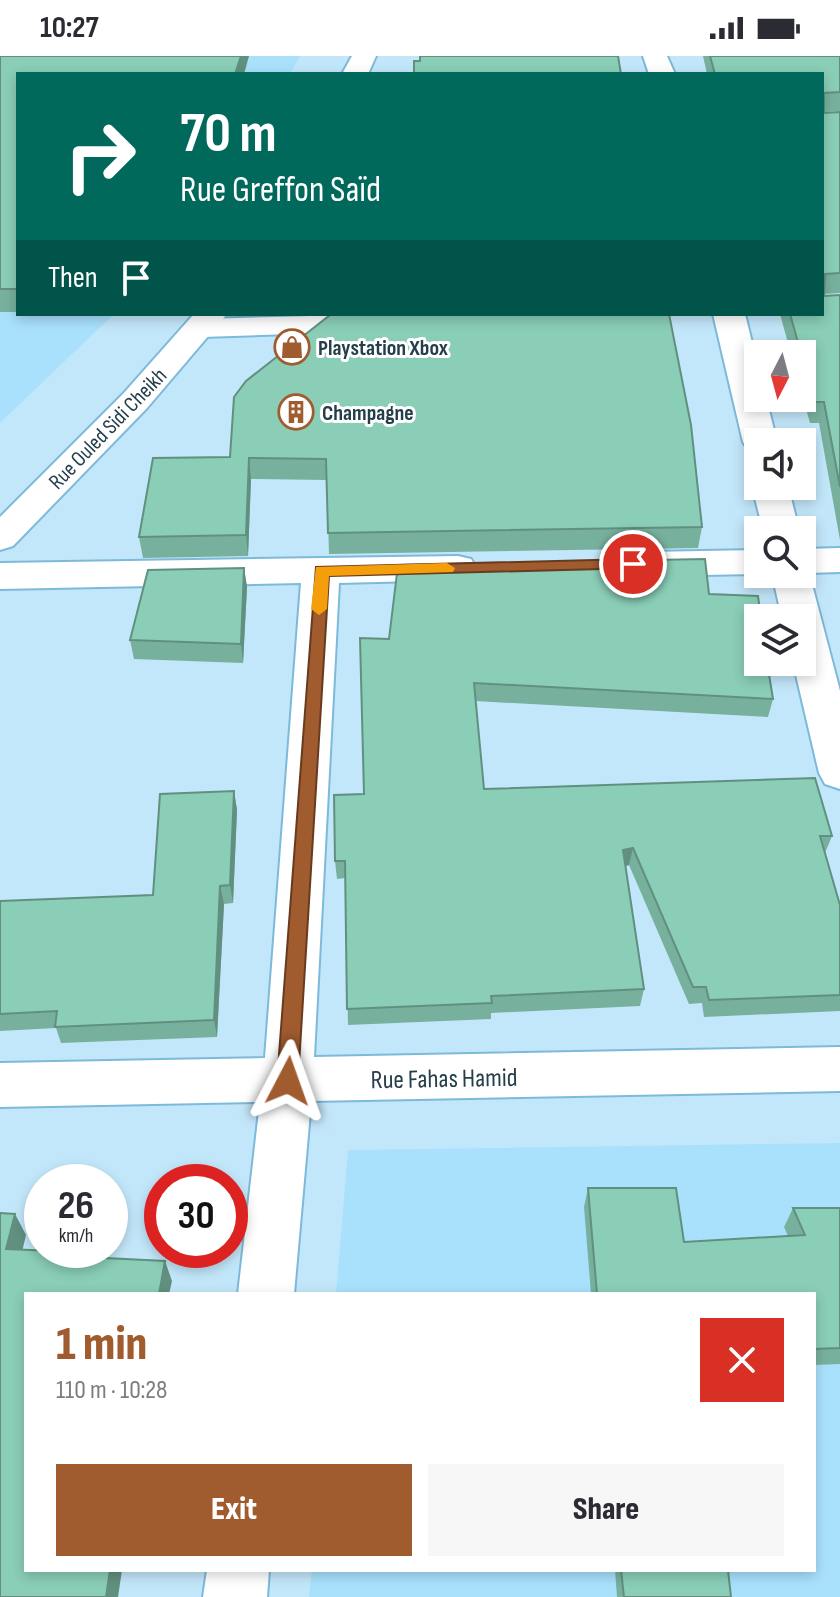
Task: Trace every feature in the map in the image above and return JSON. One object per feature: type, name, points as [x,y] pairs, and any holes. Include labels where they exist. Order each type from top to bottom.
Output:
[{"type":"street","points":[[729,316],[757,428]]},
{"type":"street","points":[[206,321],[400,321]]},
{"type":"street","name":"Rue Ouled Sidi Cheikh","points":[[0,538],[135,401],[206,321]]},
{"type":"street","points":[[816,561],[840,560]]},
{"type":"street","points":[[618,564],[744,562]]},
{"type":"street","points":[[0,576],[493,567]]},
{"type":"street","points":[[266,1292],[288,1081],[321,571]]},
{"type":"street","points":[[794,588],[840,773]]},
{"type":"street","name":"Rue Fahas Hamid","points":[[0,1085],[840,1069]]},
{"type":"street","points":[[235,1597],[238,1572]]},
{"type":"shaded area","points":[[0,56],[300,56],[291,72],[16,72],[16,316],[112,316],[0,423]]},
{"type":"shaded area","points":[[840,1143],[840,1597],[309,1597],[312,1572],[816,1572],[816,1292],[336,1292],[348,1150]]},
{"type":"building","points":[[0,56],[241,56],[236,72],[16,72],[16,289],[0,289]]},
{"type":"building","points":[[420,56],[618,56],[621,72],[414,72],[414,61],[420,61]]},
{"type":"building","points":[[710,56],[840,56],[840,92],[824,93],[824,72],[714,72]]},
{"type":"building","points":[[840,112],[840,273],[825,274],[824,296],[824,113]]},
{"type":"building","points":[[840,295],[840,487],[824,402],[816,402],[816,340],[797,340],[791,316],[824,316],[824,296]]},
{"type":"building","points":[[329,316],[669,316],[691,425],[702,527],[328,533],[326,459],[249,458],[246,535],[139,537],[153,458],[230,457],[234,397],[246,381]]},
{"type":"building","points":[[705,559],[709,594],[758,596],[759,604],[744,604],[744,676],[769,676],[773,699],[474,683],[484,789],[815,778],[832,836],[820,836],[840,905],[840,995],[709,1000],[706,987],[693,987],[633,848],[623,850],[644,989],[491,996],[492,1003],[347,1009],[345,861],[335,861],[334,795],[364,794],[360,638],[389,639],[398,565]]},
{"type":"building","points":[[244,568],[241,644],[130,640],[148,570]]},
{"type":"building","points":[[234,791],[230,885],[220,886],[214,1020],[55,1027],[57,1011],[0,1014],[0,901],[153,895],[160,794]]},
{"type":"building","points":[[588,1188],[676,1188],[684,1242],[805,1235],[793,1208],[840,1208],[840,1348],[816,1349],[816,1292],[597,1292]]},
{"type":"building","points":[[0,1213],[15,1214],[6,1249],[24,1250],[24,1268],[128,1268],[128,1259],[144,1260],[144,1268],[164,1268],[159,1292],[24,1292],[24,1572],[110,1572],[106,1597],[0,1597]]},
{"type":"building","points":[[621,1572],[728,1572],[731,1597],[624,1597]]},
{"type":"slow traffic","points":[[319,609],[321,571],[447,568]]},
{"type":"place","name":"Playstation Xbox","points":[[292,347]]},
{"type":"place","name":"Champagne","points":[[296,412]]},
{"type":"route","points":[[288,1081],[321,571],[633,564]]}]
